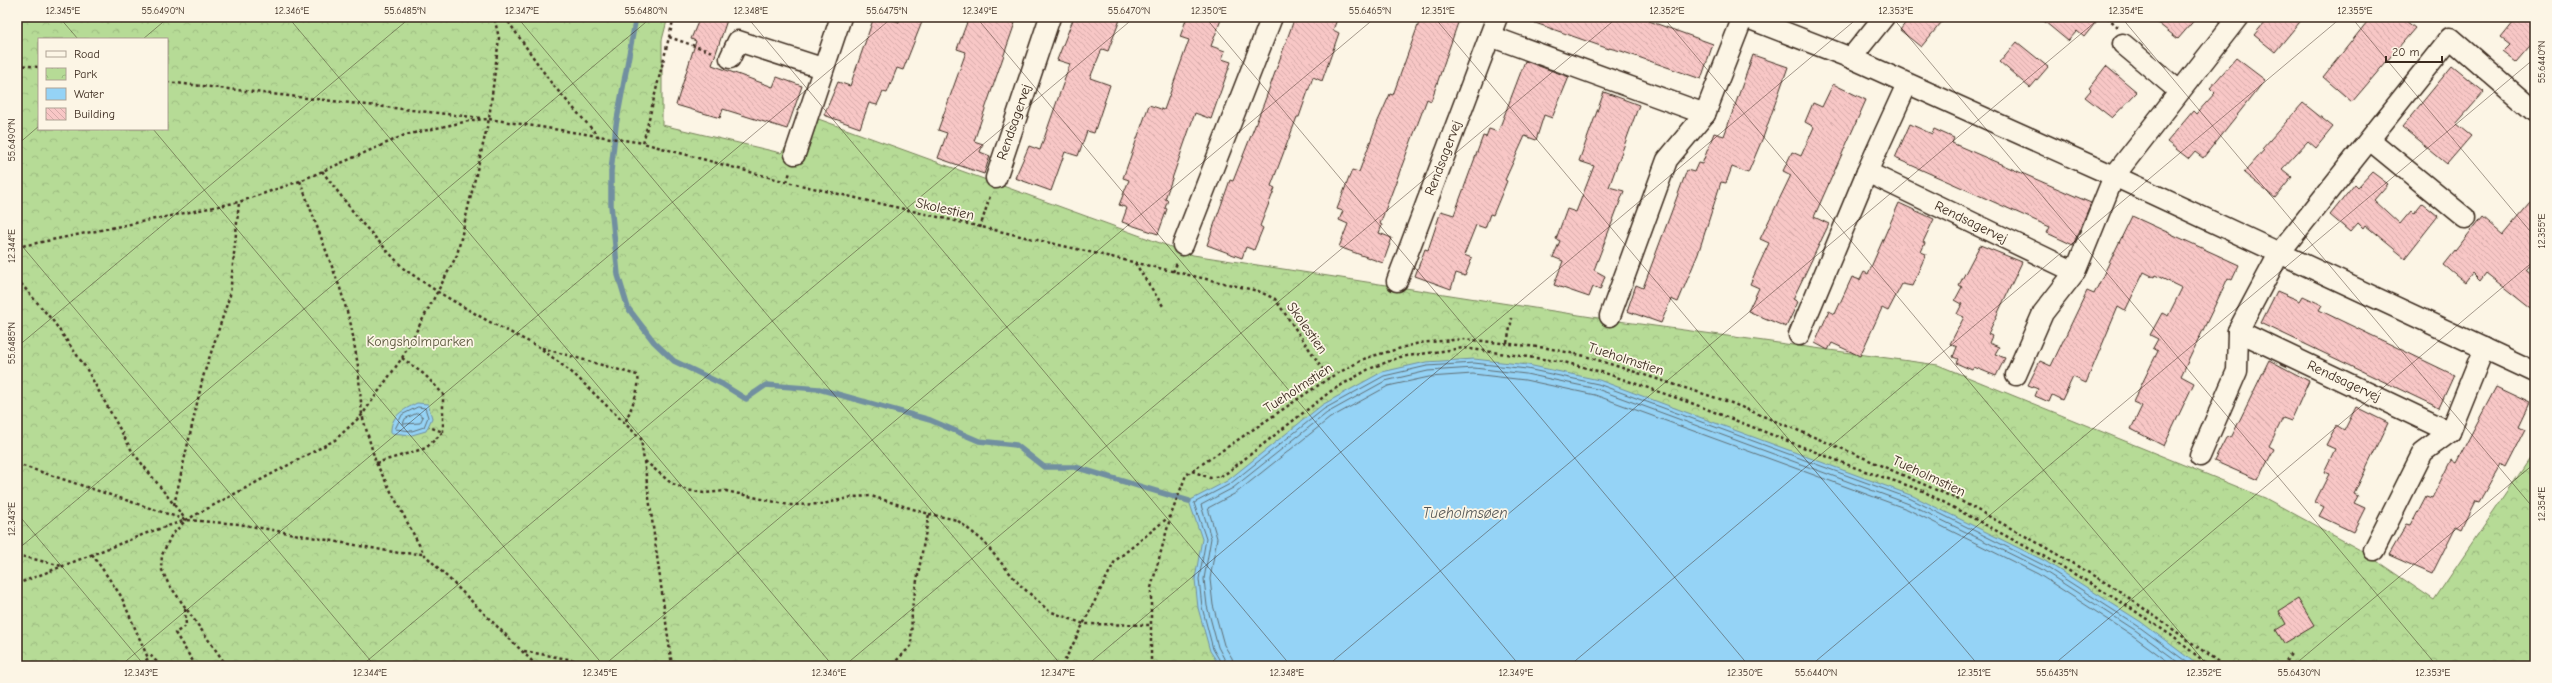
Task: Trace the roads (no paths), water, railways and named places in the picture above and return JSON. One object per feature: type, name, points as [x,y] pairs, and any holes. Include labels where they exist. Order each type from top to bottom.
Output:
[{"type":"street","points":[[795,154],[822,68],[841,17]]},
{"type":"street","name":"Rendsagervej","points":[[996,178],[1050,17]]},
{"type":"street","points":[[1183,245],[1272,17]]},
{"type":"street","name":"Rendsagervej","points":[[1397,281],[1497,17]]},
{"type":"street","points":[[1610,316],[1667,160],[1705,114],[1744,17],[1851,58],[2280,252],[2484,348],[2532,364]]},
{"type":"street","points":[[1851,58],[1884,17]]},
{"type":"street","points":[[2016,375],[2043,313],[2075,272],[2114,176],[2178,91],[2238,17]]},
{"type":"street","points":[[1490,36],[1705,114]]},
{"type":"street","points":[[2200,456],[2237,371],[2238,331],[2280,252],[2450,38],[2535,112]]},
{"type":"street","points":[[730,58],[738,41],[822,68]]},
{"type":"street","points":[[2123,44],[2178,91]]},
{"type":"street","points":[[1799,335],[1867,172],[1907,84]]},
{"type":"street","points":[[2370,140],[2465,218]]},
{"type":"street","name":"Rendsagervej","points":[[1867,172],[2075,272]]},
{"type":"street","name":"Rendsagervej","points":[[2238,331],[2450,432]]},
{"type":"street","points":[[2374,550],[2422,452],[2450,432],[2484,348]]},
{"type":"water","name":"Tueholmsøen","points":[[1474,359],[1528,365],[1599,380],[1913,496],[2045,561],[2141,622],[2199,666],[1220,666],[1210,651],[1198,608],[1195,579],[1202,539],[1189,501],[1227,481],[1322,405],[1382,372],[1426,362]]},
{"type":"water","points":[[417,403],[428,404],[432,418],[426,431],[412,435],[391,433],[391,427],[398,414]]},
{"type":"waterway","points":[[636,17],[616,125],[611,171],[611,205],[618,275],[628,308],[654,342],[674,361],[722,384],[746,399],[766,385],[819,389],[930,420],[979,441],[1016,445],[1044,467],[1075,467],[1189,501]]},
{"type":"park label","name":"Kongsholmparken","points":[[420,341]]}]
